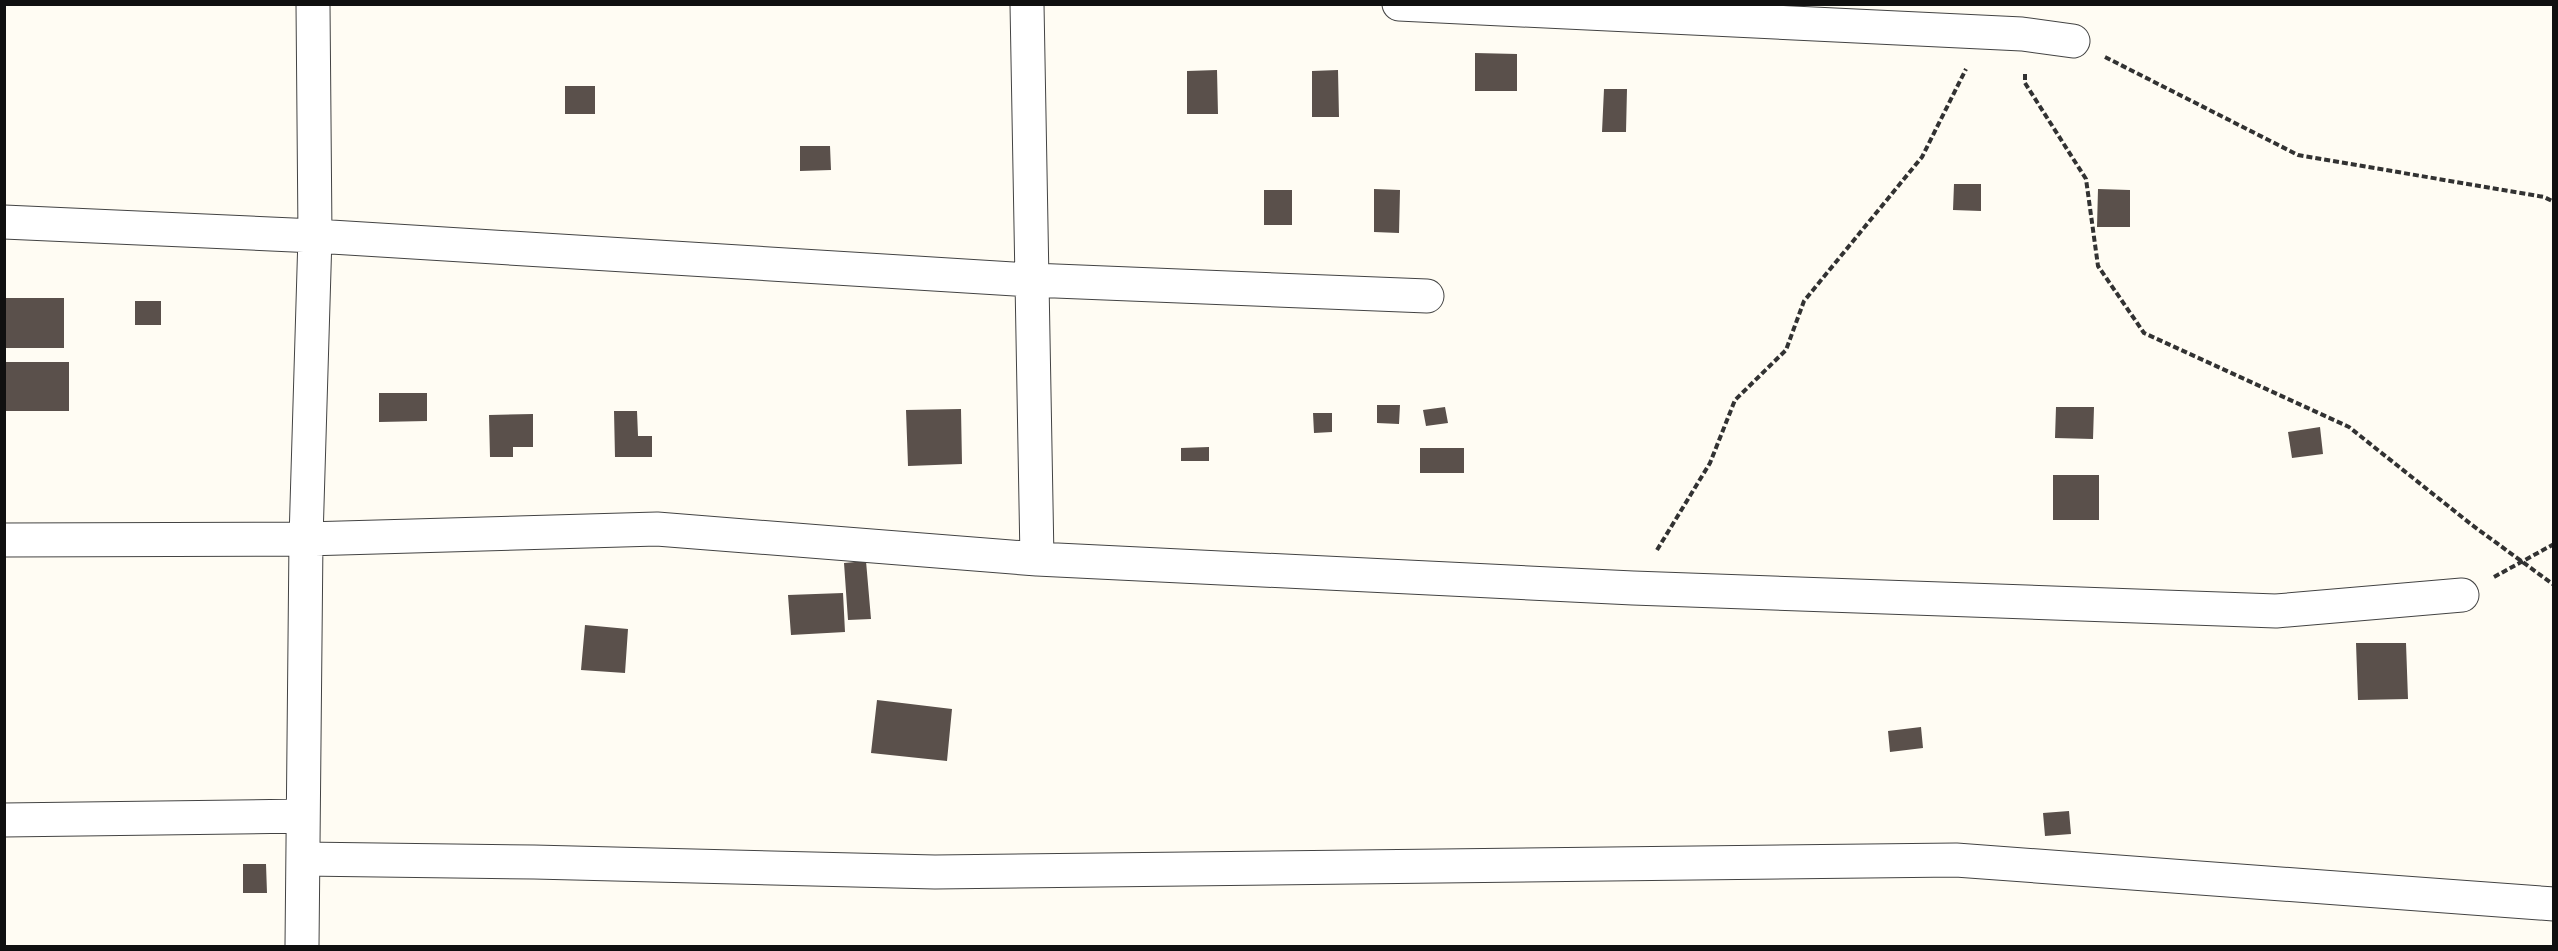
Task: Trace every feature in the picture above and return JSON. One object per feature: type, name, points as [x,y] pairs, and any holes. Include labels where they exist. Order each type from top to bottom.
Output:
[{"type":"street","points":[[302,946],[306,539],[315,236],[313,4]]},
{"type":"street","points":[[1027,4],[1037,559]]},
{"type":"street","points":[[1399,4],[2022,34],[2073,41]]},
{"type":"street","points":[[4,222],[315,236],[1031,280],[1427,296]]},
{"type":"street","points":[[4,540],[306,539],[657,530],[1037,559],[1633,588],[2276,611],[2462,596]]},
{"type":"street","points":[[4,820],[303,816]]},
{"type":"street","points":[[303,859],[935,872],[1956,860],[2553,904]]},
{"type":"path","points":[[1633,588],[1710,463],[1735,400],[1786,350],[1804,301],[1922,157],[1984,33]]},
{"type":"path","points":[[2022,34],[2025,83],[2086,179],[2098,266],[2144,333],[2349,427],[2553,585]]},
{"type":"path","points":[[2073,41],[2298,155],[2544,197],[2553,202]]},
{"type":"path","points":[[2462,596],[2553,544]]},
{"type":"building","points":[[1475,53],[1517,54],[1517,91],[1475,91]]},
{"type":"building","points":[[1217,70],[1218,114],[1187,114],[1187,71]]},
{"type":"building","points":[[1338,70],[1339,117],[1312,117],[1312,71]]},
{"type":"building","points":[[565,86],[595,86],[595,114],[565,114]]},
{"type":"building","points":[[1604,89],[1627,89],[1626,132],[1602,132]]},
{"type":"building","points":[[800,146],[830,146],[831,170],[800,171]]},
{"type":"building","points":[[1954,184],[1981,184],[1981,211],[1953,210]]},
{"type":"building","points":[[1374,189],[1400,190],[1399,233],[1374,232]]},
{"type":"building","points":[[2098,189],[2130,190],[2130,227],[2097,227]]},
{"type":"building","points":[[1264,190],[1292,190],[1292,225],[1264,225]]},
{"type":"building","points":[[4,298],[64,298],[64,348],[4,348]]},
{"type":"building","points":[[135,301],[161,301],[161,325],[135,325]]},
{"type":"building","points":[[4,362],[69,362],[69,411],[4,411]]},
{"type":"building","points":[[379,393],[427,393],[427,421],[379,422]]},
{"type":"building","points":[[1377,405],[1400,405],[1399,424],[1377,423]]},
{"type":"building","points":[[1445,407],[1448,423],[1426,426],[1423,410]]},
{"type":"building","points":[[2056,407],[2094,407],[2093,439],[2055,438]]},
{"type":"building","points":[[961,409],[962,464],[908,466],[906,410]]},
{"type":"building","points":[[614,411],[637,411],[638,436],[652,436],[652,457],[615,457]]},
{"type":"building","points":[[1313,413],[1332,413],[1332,432],[1314,433]]},
{"type":"building","points":[[533,414],[533,447],[513,447],[513,457],[490,457],[489,415]]},
{"type":"building","points":[[2320,427],[2323,454],[2292,458],[2288,432]]},
{"type":"building","points":[[1209,447],[1209,461],[1181,461],[1181,448]]},
{"type":"building","points":[[1420,448],[1464,448],[1464,473],[1420,473]]},
{"type":"building","points":[[2053,475],[2099,475],[2099,520],[2053,520]]},
{"type":"building","points":[[866,561],[871,619],[848,620],[844,563]]},
{"type":"building","points":[[843,593],[845,632],[791,635],[788,595]]},
{"type":"building","points":[[585,625],[628,629],[625,673],[581,670]]},
{"type":"building","points":[[2356,643],[2406,643],[2408,699],[2358,700]]},
{"type":"building","points":[[877,700],[952,709],[947,761],[871,753]]},
{"type":"building","points":[[1921,727],[1923,748],[1890,752],[1888,731]]},
{"type":"building","points":[[2069,811],[2071,834],[2045,836],[2043,813]]},
{"type":"building","points":[[243,864],[266,864],[267,893],[243,893]]}]
